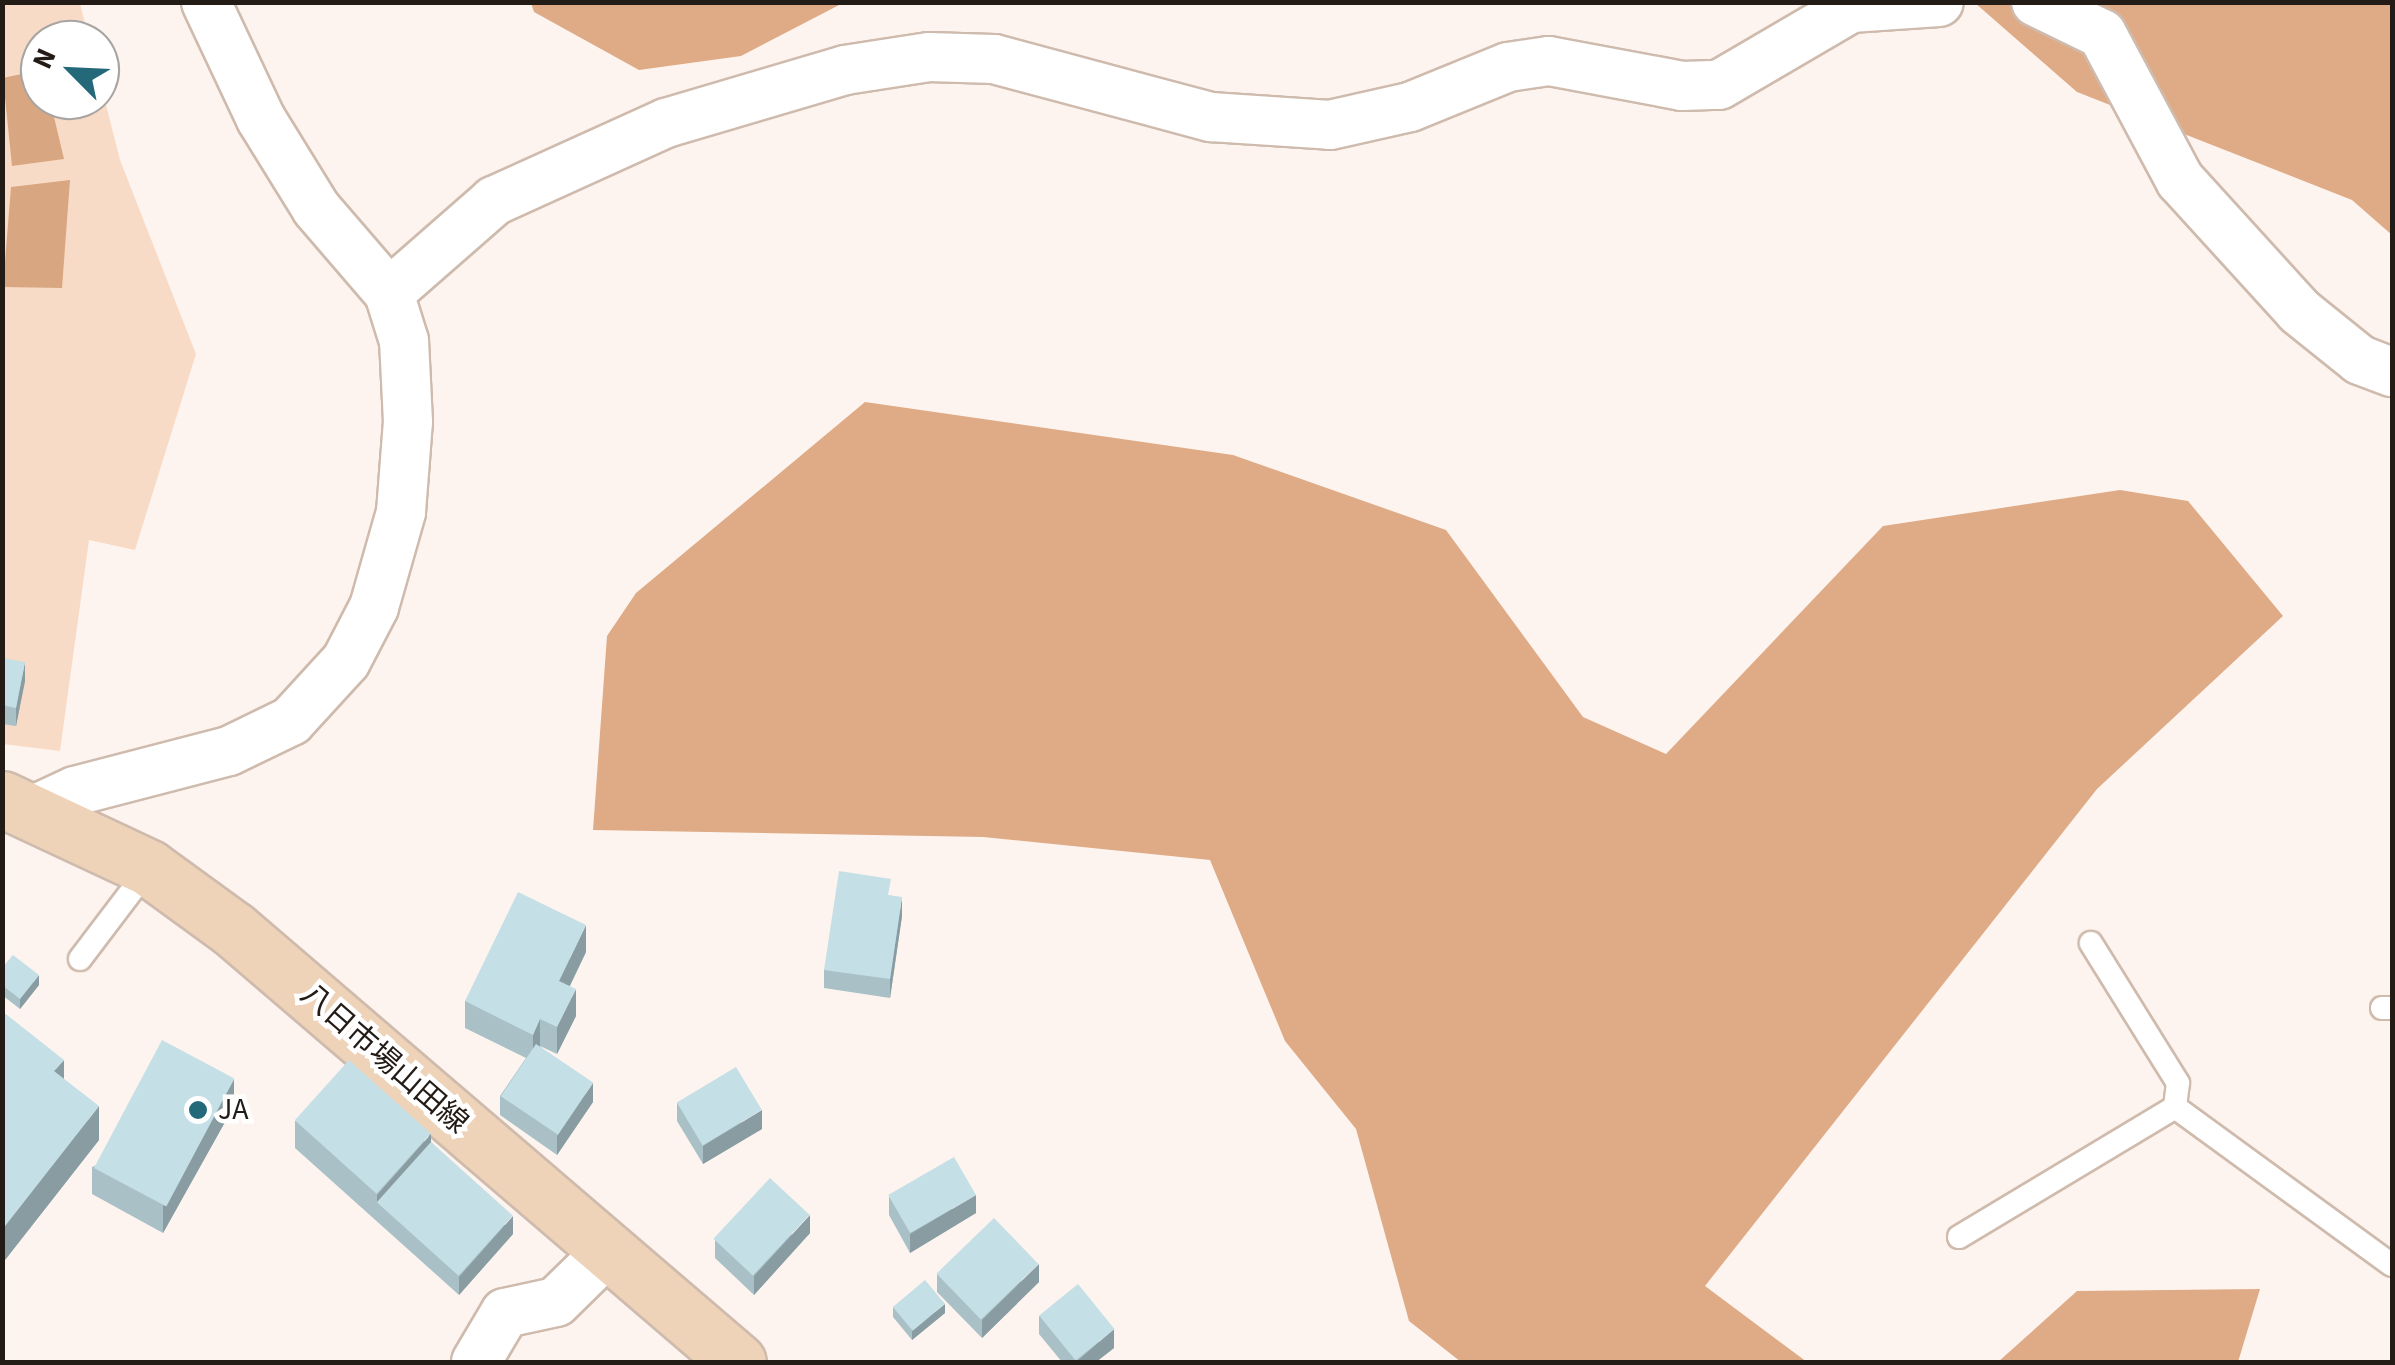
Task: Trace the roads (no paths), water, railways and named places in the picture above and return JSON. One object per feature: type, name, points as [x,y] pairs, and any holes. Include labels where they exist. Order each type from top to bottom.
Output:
[{"type":"main road","name":"八日市場山田線","points":[[18,805],[149,868],[233,928],[738,1362]]},
{"type":"street","points":[[18,805],[229,750],[292,721],[346,661],[374,606],[401,512],[408,422],[404,342],[388,293],[316,208],[261,119],[206,2]]},
{"type":"street","points":[[388,293],[494,201],[666,123],[845,70],[928,57],[994,60],[1211,117],[1330,125],[1410,107],[1508,67],[1549,61],[1682,86],[1718,86],[1849,5],[1939,2]]},
{"type":"street","points":[[2036,2],[2102,34],[2180,180],[2299,312],[2360,360],[2392,372]]},
{"type":"street","points":[[476,1362],[505,1313],[556,1302],[607,1252]]},
{"type":"lane","points":[[80,958],[149,868]]},
{"type":"lane","points":[[2091,942],[2178,1083],[2175,1107]]},
{"type":"lane","points":[[1959,1236],[2175,1107]]},
{"type":"lane","points":[[2175,1107],[2392,1265]]},
{"type":"place","name":"JA","points":[[198,1110]]}]
